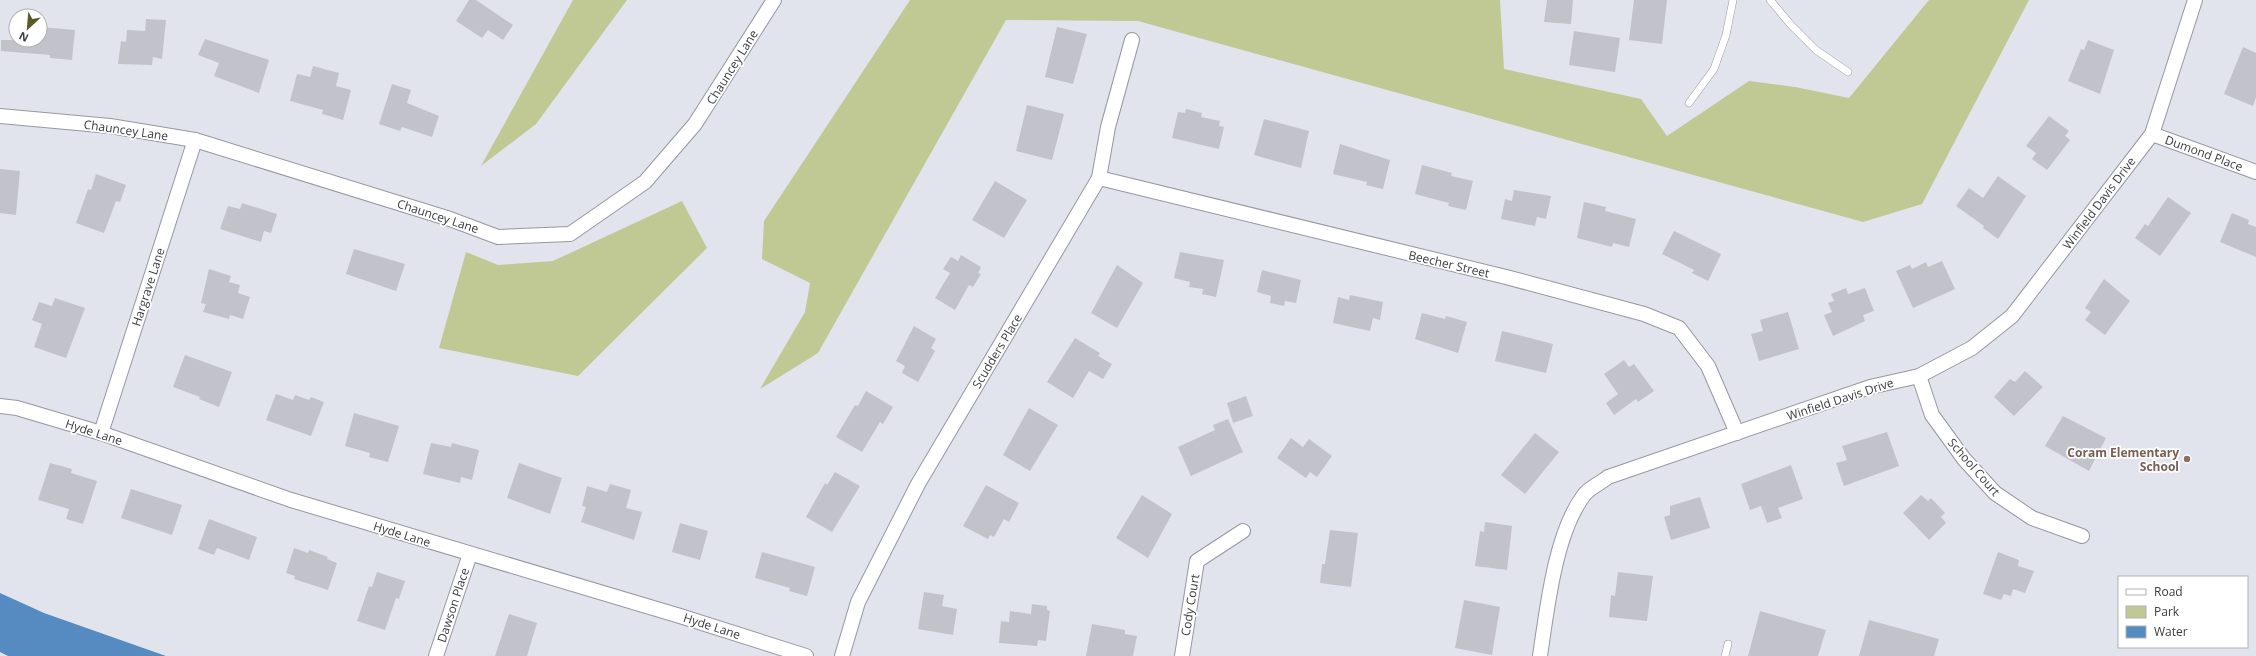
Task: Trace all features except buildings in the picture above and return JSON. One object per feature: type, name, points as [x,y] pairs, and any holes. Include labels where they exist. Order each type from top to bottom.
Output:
[{"type":"street","name":"Chauncey Lane","points":[[0,116],[110,126],[195,140],[450,219],[498,237],[570,234],[645,182],[695,124],[774,0]]},
{"type":"street","name":"Winfield Davis Drive","points":[[1540,656],[1557,558],[1570,520],[1584,494],[1608,477],[1870,387],[1919,376],[1972,348],[2012,316],[2152,134],[2195,0]]},
{"type":"street","name":"Scudders Place","points":[[842,656],[858,602],[918,484],[1099,178],[1108,127],[1132,40]]},
{"type":"street","name":"Dumond Place","points":[[2152,134],[2256,172]]},
{"type":"street","name":"Hargrave Lane","points":[[101,433],[195,140]]},
{"type":"street","name":"Beecher Street","points":[[1099,178],[1506,277],[1644,314],[1680,328],[1708,366],[1737,433]]},
{"type":"street","name":"School Court","points":[[1919,376],[1932,415],[1964,459],[1995,493],[2032,518],[2082,536]]},
{"type":"street","name":"Hyde Lane","points":[[0,406],[17,408],[101,433],[291,500],[806,656]]},
{"type":"street","name":"Cody Court","points":[[1182,656],[1198,561],[1243,531]]},
{"type":"street","name":"Dawson Place","points":[[436,656],[470,554]]},
{"type":"lane","points":[[1689,103],[1714,69],[1726,35],[1733,0]]},
{"type":"lane","points":[[1770,0],[1791,25],[1816,50],[1848,72]]},
{"type":"lane","points":[[1725,656],[1728,644]]},
{"type":"green space","points":[[573,0],[627,0],[536,124],[481,166]]},
{"type":"green space","points":[[910,0],[1500,0],[1504,69],[1641,99],[1667,136],[1749,81],[1795,87],[1849,98],[1929,0],[2029,0],[1922,204],[1863,222],[1138,21],[1006,20],[818,353],[760,389],[805,312],[810,283],[762,259],[764,221]]},
{"type":"green space","points":[[682,201],[707,248],[578,376],[439,348],[466,252],[498,265],[553,261]]},
{"type":"water","points":[[0,593],[44,613],[166,656],[8,656],[0,652]]},
{"type":"place","name":"Coram Elementary School","points":[[2187,459]]}]
